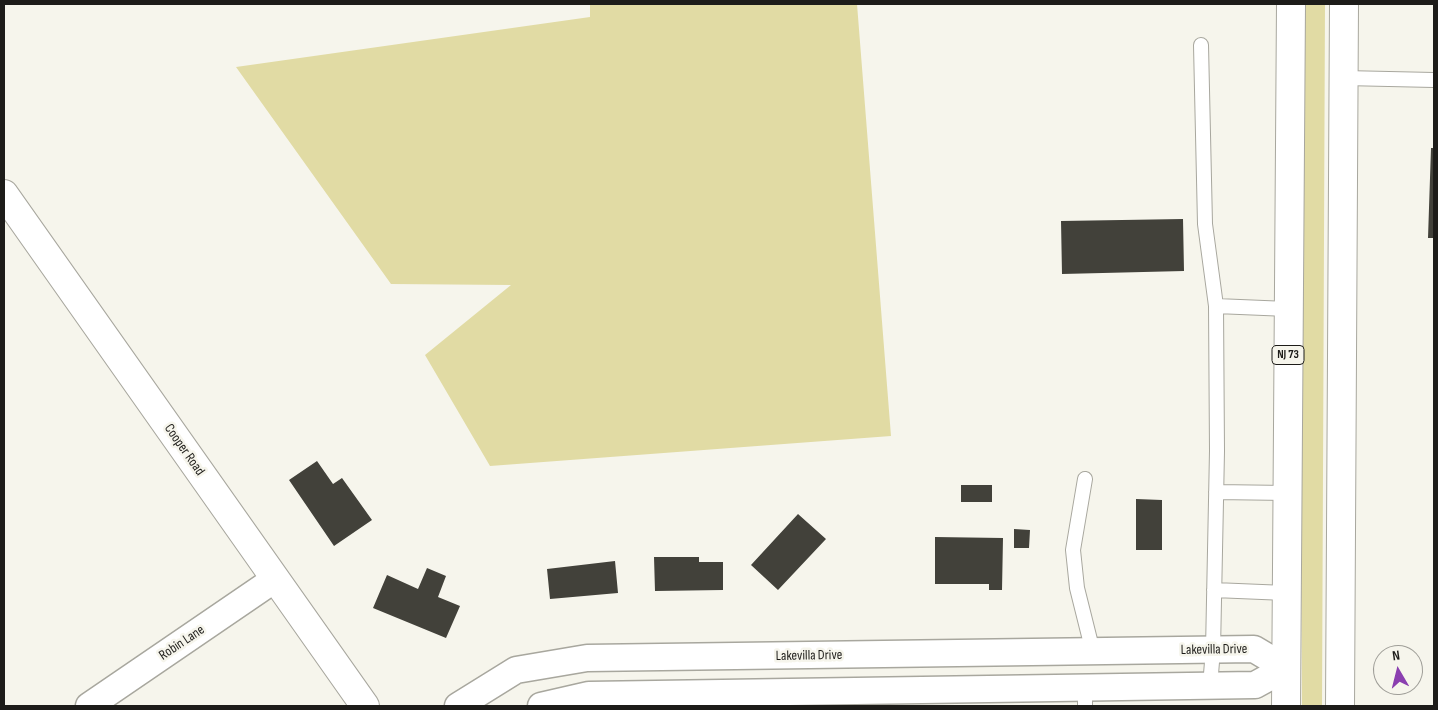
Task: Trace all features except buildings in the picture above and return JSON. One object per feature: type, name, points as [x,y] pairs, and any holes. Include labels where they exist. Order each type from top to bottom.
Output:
[{"type":"main road","name":"NJ 73","points":[[1286,706],[1291,4]]},
{"type":"main road","points":[[1340,706],[1344,4]]},
{"type":"main road","name":"Cooper Road","points":[[4,194],[365,706]]},
{"type":"street","name":"Robin Lane","points":[[89,706],[275,579]]},
{"type":"street","name":"Lakevilla Drive","points":[[458,706],[516,670],[587,658],[1254,650],[1286,668]]},
{"type":"street","points":[[891,691],[893,654]]},
{"type":"street","points":[[541,706],[589,695],[891,691],[1085,697],[1210,686],[1255,685],[1286,668]]},
{"type":"lane","points":[[1201,45],[1204,224],[1216,306],[1216,492],[1213,650],[1210,686]]},
{"type":"lane","points":[[1344,78],[1434,80]]},
{"type":"lane","points":[[1216,306],[1288,309]]},
{"type":"lane","points":[[1084,478],[1073,550],[1077,588],[1093,652]]},
{"type":"lane","points":[[1216,492],[1287,493]]},
{"type":"lane","points":[[1214,590],[1286,593]]},
{"type":"shaded area","points":[[590,4],[857,4],[891,436],[490,466],[425,355],[511,285],[391,284],[236,67],[590,17]]},
{"type":"shaded area","points":[[1301,4],[1325,4],[1322,706],[1302,706]]}]
